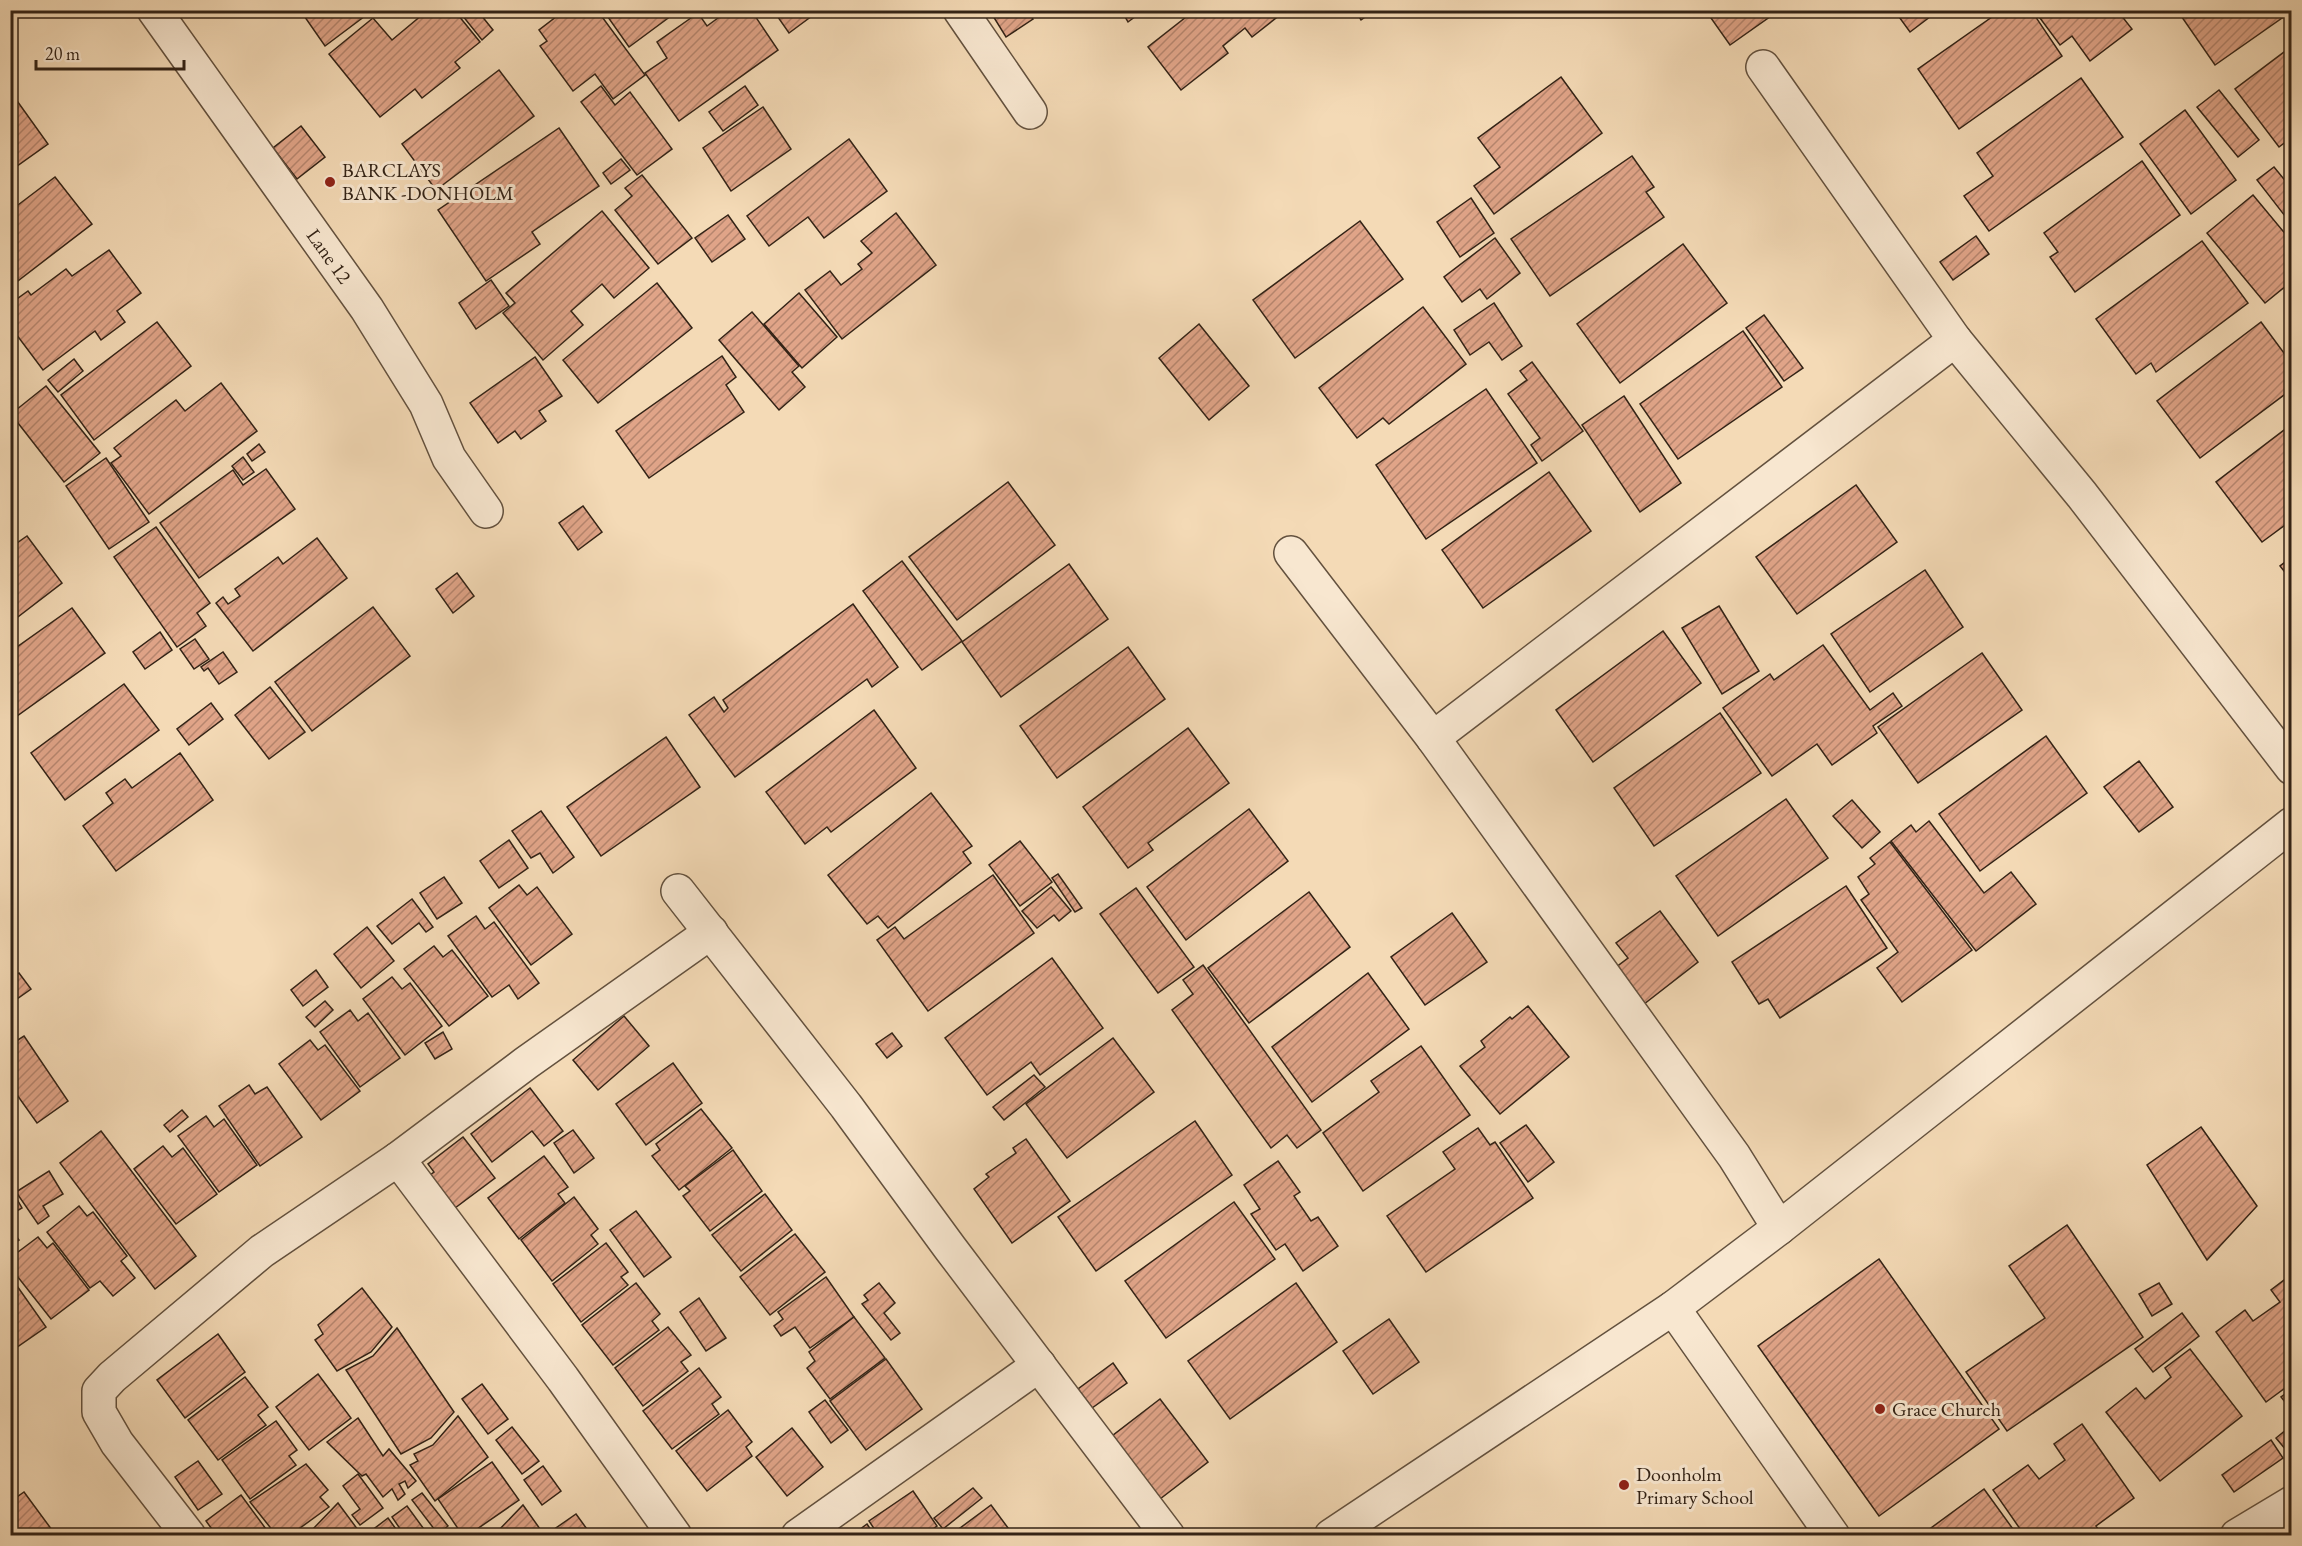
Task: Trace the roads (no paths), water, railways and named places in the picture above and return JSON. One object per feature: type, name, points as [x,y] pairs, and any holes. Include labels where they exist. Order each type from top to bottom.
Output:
[{"type":"street","name":"Lane 12","points":[[154,10],[368,309],[426,404],[449,458],[486,511]]},
{"type":"street","points":[[960,10],[1030,112]]},
{"type":"street","points":[[1762,67],[1955,340],[2082,495],[2292,768]]},
{"type":"street","points":[[1433,738],[1955,340]]},
{"type":"street","points":[[1291,553],[1433,738],[1734,1156],[1779,1228]]},
{"type":"street","points":[[1331,1536],[1673,1308],[1779,1228],[2292,824]]},
{"type":"street","points":[[678,891],[846,1106],[950,1248],[1168,1536]]},
{"type":"street","points":[[189,1536],[117,1443],[99,1412],[99,1391],[112,1377],[262,1251],[398,1159],[526,1063],[711,932]]},
{"type":"street","points":[[398,1159],[563,1379],[675,1536]]},
{"type":"street","points":[[1673,1308],[1833,1536]]},
{"type":"street","points":[[798,1536],[1039,1365]]},
{"type":"street","points":[[2237,1536],[2292,1503]]},
{"type":"place","name":"BARCLAYS BANK -DONHOLM","points":[[330,182]]},
{"type":"place","name":"Grace Church","points":[[1880,1409]]},
{"type":"place","name":"Doonholm Primary School","points":[[1624,1485]]}]
